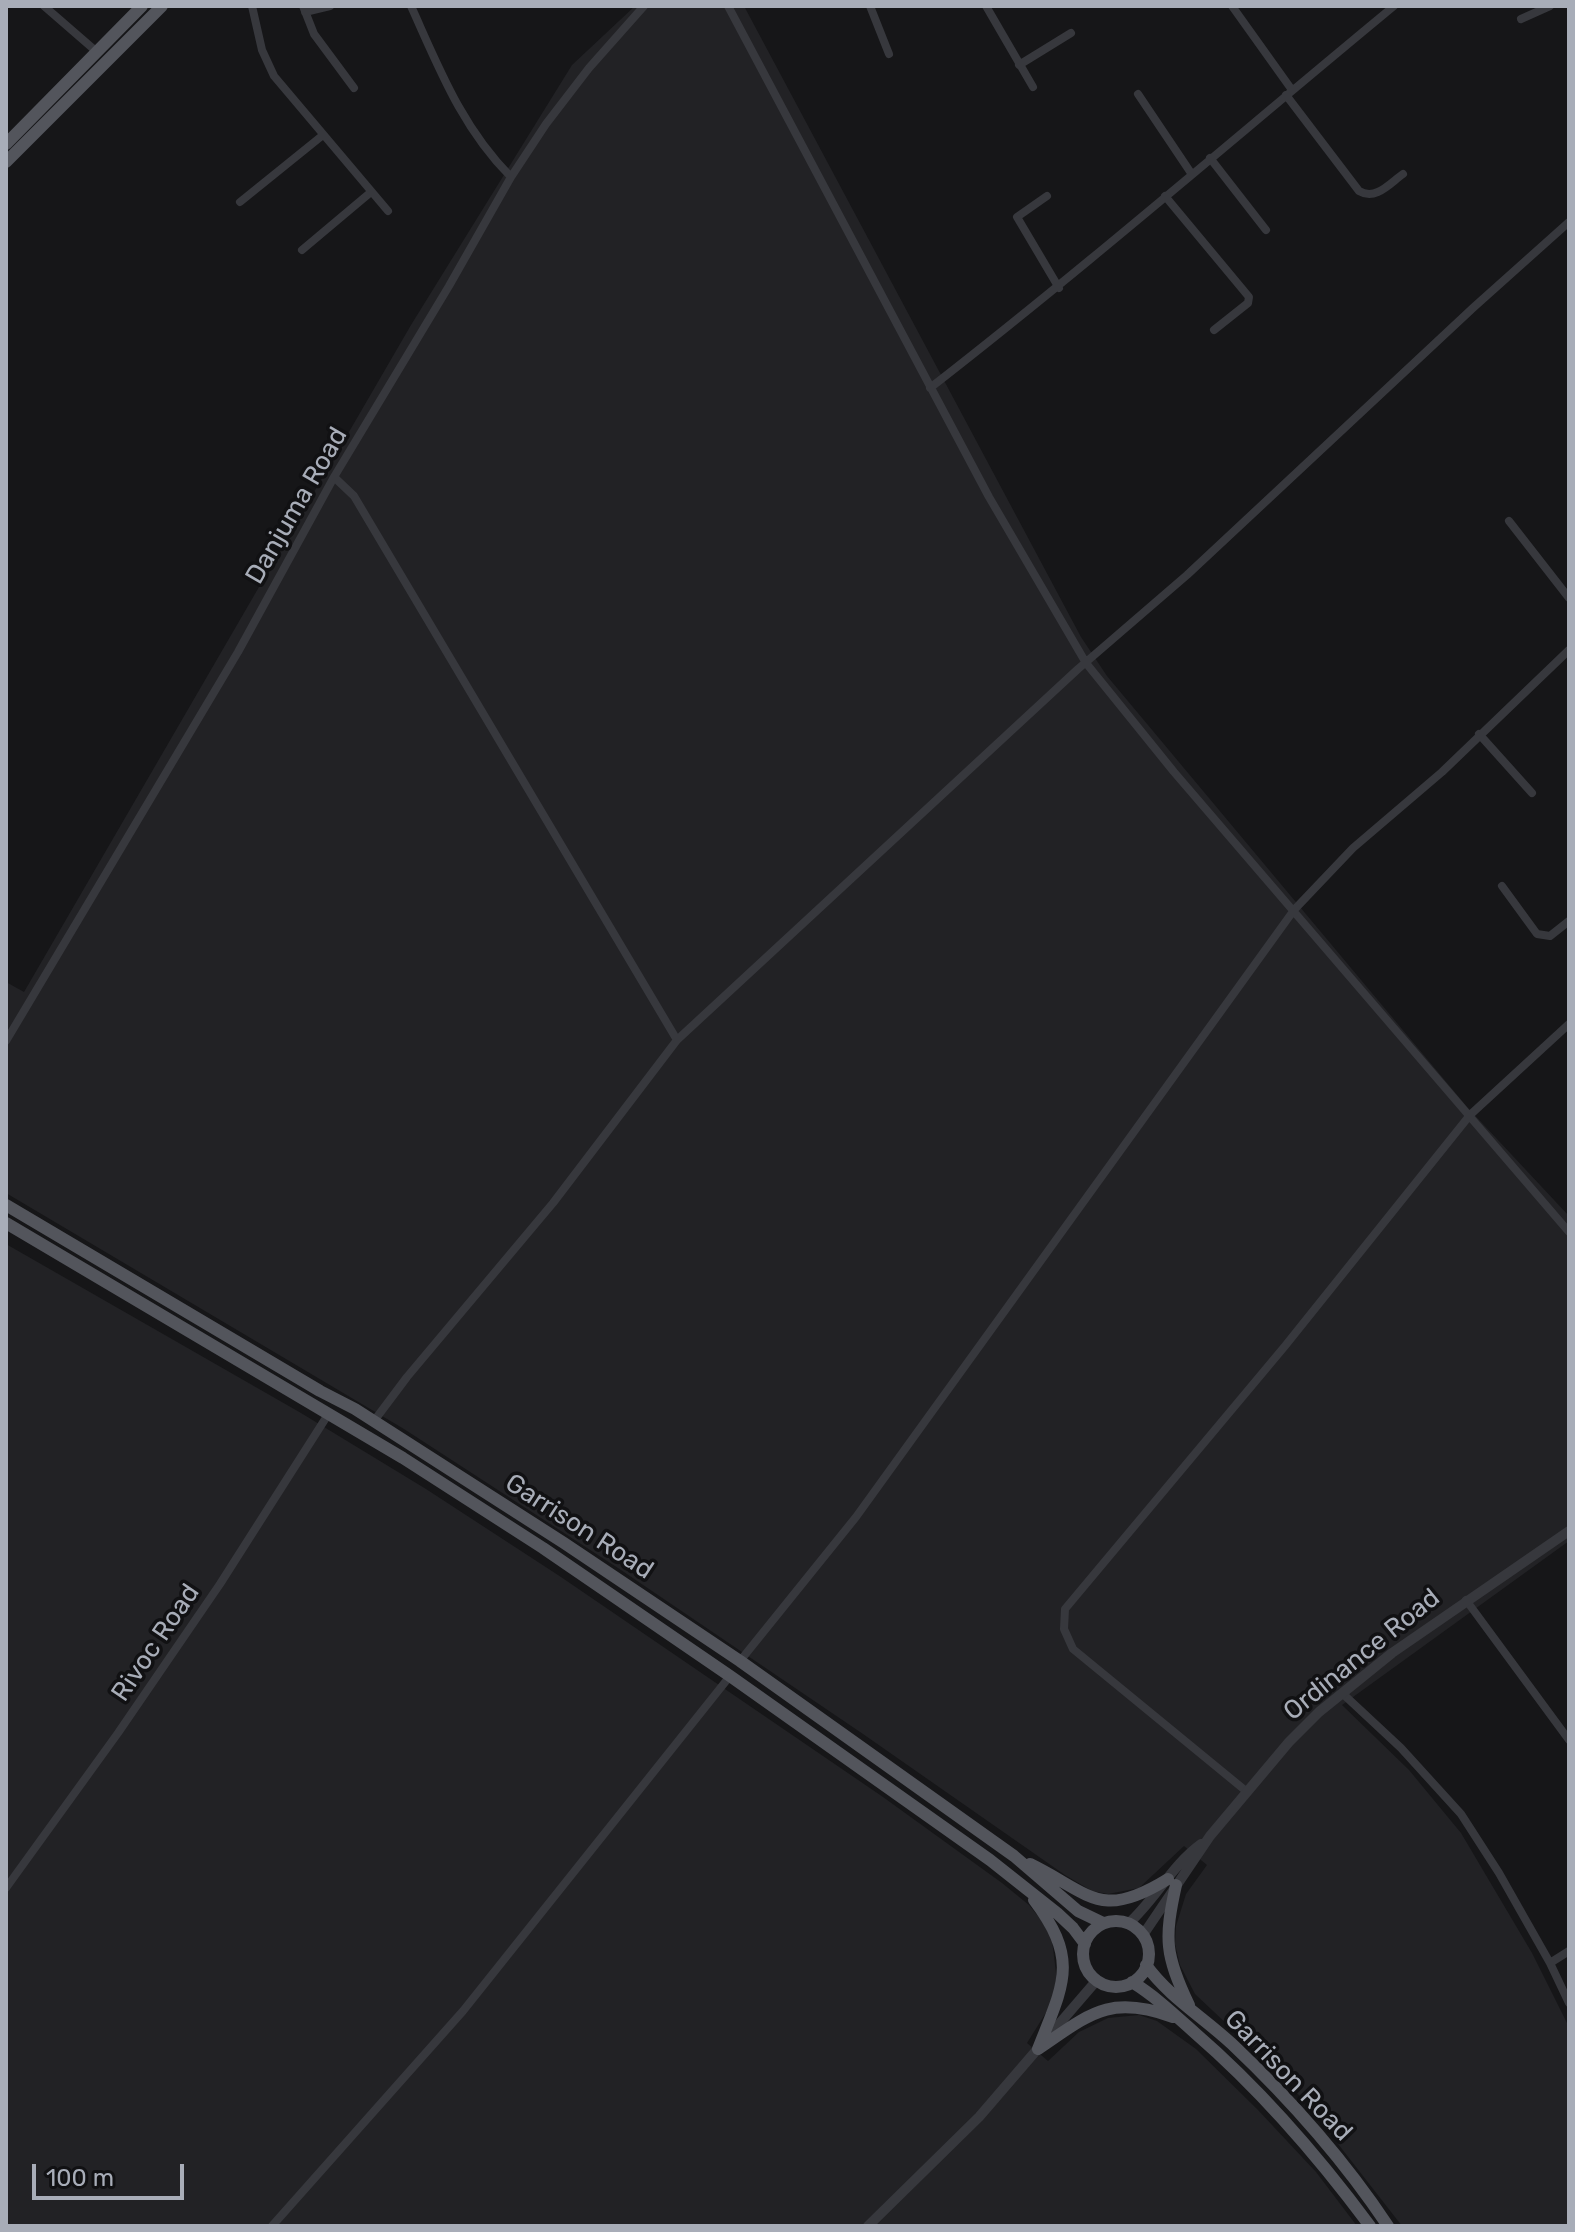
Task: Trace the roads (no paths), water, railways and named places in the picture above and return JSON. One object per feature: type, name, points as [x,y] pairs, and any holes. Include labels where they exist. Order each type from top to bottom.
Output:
[{"type":"main road","points":[[6,144],[142,6]]},
{"type":"main road","points":[[6,162],[162,6]]},
{"type":"main road","name":"Garrison Road","points":[[6,1205],[374,1421],[554,1537],[740,1661],[1014,1856],[1078,1911],[1103,1923]]},
{"type":"main road","name":"Garrison Road","points":[[6,1223],[329,1413],[491,1513],[920,1809],[1019,1883],[1073,1928],[1085,1944]]},
{"type":"main road","points":[[1014,1856],[1099,1901],[1116,1902],[1132,1898],[1172,1882],[1167,1942],[1173,1972],[1190,2008]]},
{"type":"main road","points":[[1019,1883],[1048,1921],[1058,1940],[1064,1965],[1062,1988],[1038,2049]]},
{"type":"main road","points":[[1114,1921],[1128,1924],[1143,1935],[1147,1945],[1146,1965],[1132,1982],[1112,1986],[1097,1980],[1087,1970],[1083,1960],[1085,1944],[1094,1929],[1103,1923],[1114,1921]]},
{"type":"main road","name":"Garrison Road","points":[[1146,1965],[1163,1986],[1229,2041],[1285,2098],[1388,2226]]},
{"type":"main road","name":"Garrison Road","points":[[1132,1982],[1182,2020],[1279,2114],[1370,2226]]},
{"type":"main road","points":[[1038,2049],[1089,2015],[1102,2010],[1148,2008],[1182,2020]]},
{"type":"street","points":[[44,6],[97,52]]},
{"type":"street","points":[[252,6],[262,50],[274,76],[388,211]]},
{"type":"street","points":[[330,6],[304,9],[314,34],[354,88]]},
{"type":"street","points":[[411,6],[459,109],[486,152],[511,177]]},
{"type":"street","name":"Danjuma Road","points":[[6,1041],[238,652],[334,477],[511,177],[546,124],[600,54],[644,6]]},
{"type":"street","points":[[728,6],[930,388],[1086,663],[1174,772],[1569,1232]]},
{"type":"street","points":[[870,6],[889,54]]},
{"type":"street","points":[[986,6],[1033,87]]},
{"type":"street","points":[[1232,6],[1359,191],[1374,195],[1403,174]]},
{"type":"street","points":[[930,388],[1059,288],[1191,173],[1394,6]]},
{"type":"street","points":[[1521,19],[1550,6]]},
{"type":"street","points":[[1019,65],[1071,33]]},
{"type":"street","points":[[1138,94],[1191,173]]},
{"type":"street","points":[[240,202],[323,135]]},
{"type":"street","points":[[1210,158],[1266,230]]},
{"type":"street","points":[[302,250],[371,192]]},
{"type":"street","points":[[1047,196],[1017,217],[1059,288]]},
{"type":"street","points":[[1165,196],[1249,297],[1248,303],[1214,330]]},
{"type":"street","points":[[374,1421],[407,1377],[553,1203],[677,1040],[1569,222]]},
{"type":"street","points":[[334,477],[354,496],[677,1040]]},
{"type":"street","points":[[1509,521],[1569,598]]},
{"type":"street","points":[[740,1661],[856,1517],[1294,910],[1353,848],[1442,772],[1569,650]]},
{"type":"street","points":[[1479,734],[1532,793]]},
{"type":"street","points":[[1502,886],[1537,934],[1550,936],[1569,921]]},
{"type":"street","points":[[1246,1791],[1073,1649],[1064,1629],[1065,1609],[1290,1341],[1470,1115],[1569,1024]]},
{"type":"street","name":"Rivoc Road","points":[[6,1888],[193,1623],[329,1413]]},
{"type":"street","name":"Ordinance Road","points":[[1128,1924],[1172,1882],[1246,1791],[1306,1725],[1342,1693],[1466,1600],[1569,1531]]},
{"type":"street","points":[[1466,1600],[1569,1740]]},
{"type":"street","points":[[272,2226],[463,2011],[730,1676]]},
{"type":"street","points":[[1342,1693],[1401,1748],[1461,1814],[1499,1873],[1569,2003]]},
{"type":"street","name":"Ordinance Road","points":[[1143,1935],[1172,1882]]},
{"type":"street","points":[[1550,1963],[1569,1951]]},
{"type":"street","points":[[868,2226],[979,2117],[1097,1980]]}]
